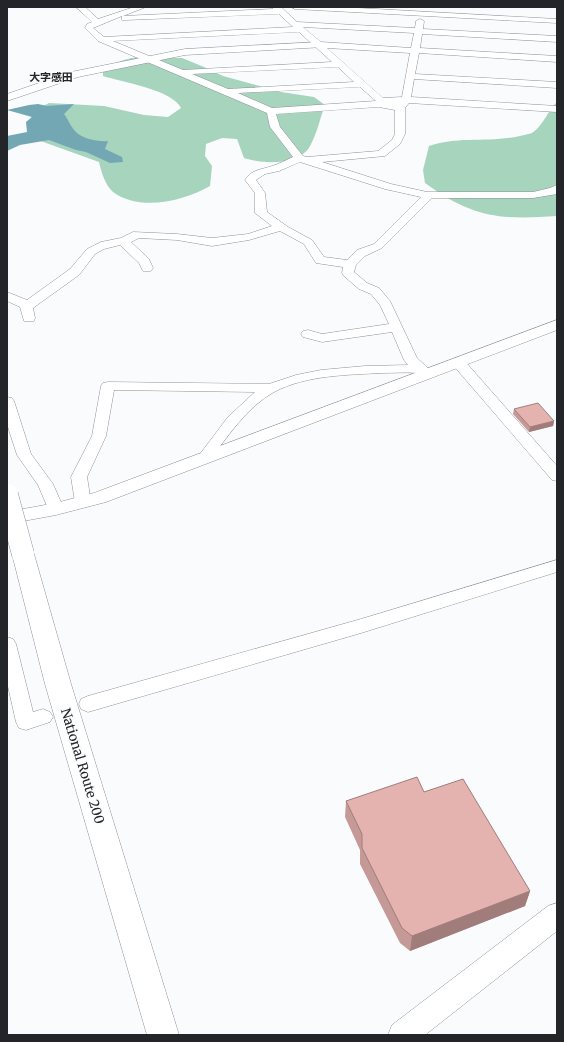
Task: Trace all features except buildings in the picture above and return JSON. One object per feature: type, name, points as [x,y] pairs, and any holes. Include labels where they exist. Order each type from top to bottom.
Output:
[{"type":"highway","name":"National Route 200","points":[[7,495],[58,684],[163,1035]]},
{"type":"street","points":[[80,7],[97,22]]},
{"type":"street","points":[[142,7],[97,22],[89,28],[101,39],[149,58],[271,111],[380,102],[557,109]]},
{"type":"street","points":[[197,7],[205,14]]},
{"type":"street","points":[[296,7],[354,8],[421,14],[557,21]]},
{"type":"street","points":[[107,19],[278,9],[320,45],[380,102]]},
{"type":"street","points":[[350,264],[320,260],[308,242],[281,227],[261,213],[260,194],[250,180],[253,176],[262,171],[275,169],[304,159],[381,154],[396,142],[400,134],[403,104],[410,76],[421,14]]},
{"type":"street","points":[[101,39],[298,26],[418,30],[557,39]]},
{"type":"street","points":[[7,98],[75,74],[149,58],[198,51],[320,45],[557,59]]},
{"type":"street","points":[[182,72],[340,64]]},
{"type":"street","points":[[410,76],[557,85]]},
{"type":"street","points":[[227,92],[362,84]]},
{"type":"street","points":[[271,111],[275,127],[304,159],[389,187],[429,195],[519,196],[534,195],[557,188]]},
{"type":"street","points":[[424,371],[411,360],[386,304],[375,291],[363,286],[348,273],[350,264],[361,253],[378,246],[429,195]]},
{"type":"street","points":[[7,296],[28,312],[43,293],[60,284],[75,272],[89,253],[101,246],[125,240],[138,234],[178,237],[212,242],[249,237],[281,227]]},
{"type":"street","points":[[125,240],[126,243],[146,262],[147,268]]},
{"type":"street","points":[[7,518],[56,509],[99,498],[205,458],[424,371],[458,362],[557,325]]},
{"type":"street","points":[[308,334],[322,338],[397,328]]},
{"type":"street","points":[[458,362],[557,476]]},
{"type":"street","points":[[205,458],[232,421],[256,398],[270,388],[296,378],[325,374],[403,369],[424,371]]},
{"type":"street","points":[[82,502],[79,476],[99,436],[108,386],[270,388]]},
{"type":"street","points":[[7,401],[24,455],[45,484],[56,509]]},
{"type":"street","points":[[88,704],[361,626],[557,566]]},
{"type":"street","points":[[7,644],[26,722],[43,717]]},
{"type":"street","points":[[402,1035],[557,915]]},
{"type":"green space","points":[[138,57],[182,58],[223,76],[281,92],[314,97],[325,105],[317,131],[305,153],[298,157],[280,162],[260,161],[244,158],[237,139],[222,138],[206,144],[205,156],[212,166],[210,186],[188,196],[162,202],[136,202],[124,198],[113,192],[108,186],[102,174],[99,162],[35,139],[29,124],[32,115],[36,110],[49,103],[104,106],[144,115],[168,117],[181,108],[168,96],[103,76],[103,71],[111,65]]},
{"type":"green space","points":[[557,102],[557,216],[503,217],[488,214],[473,210],[458,203],[442,195],[425,183],[423,170],[429,146],[451,141],[509,138],[532,133],[540,126]]},
{"type":"water","points":[[38,104],[47,106],[74,104],[64,114],[78,134],[86,138],[108,141],[105,149],[122,157],[123,162],[110,163],[86,152],[49,140],[20,145],[7,151],[7,136],[27,132],[26,122],[32,117],[7,110]]},
{"type":"district","name":"大字感田","points":[[51,77]]}]
